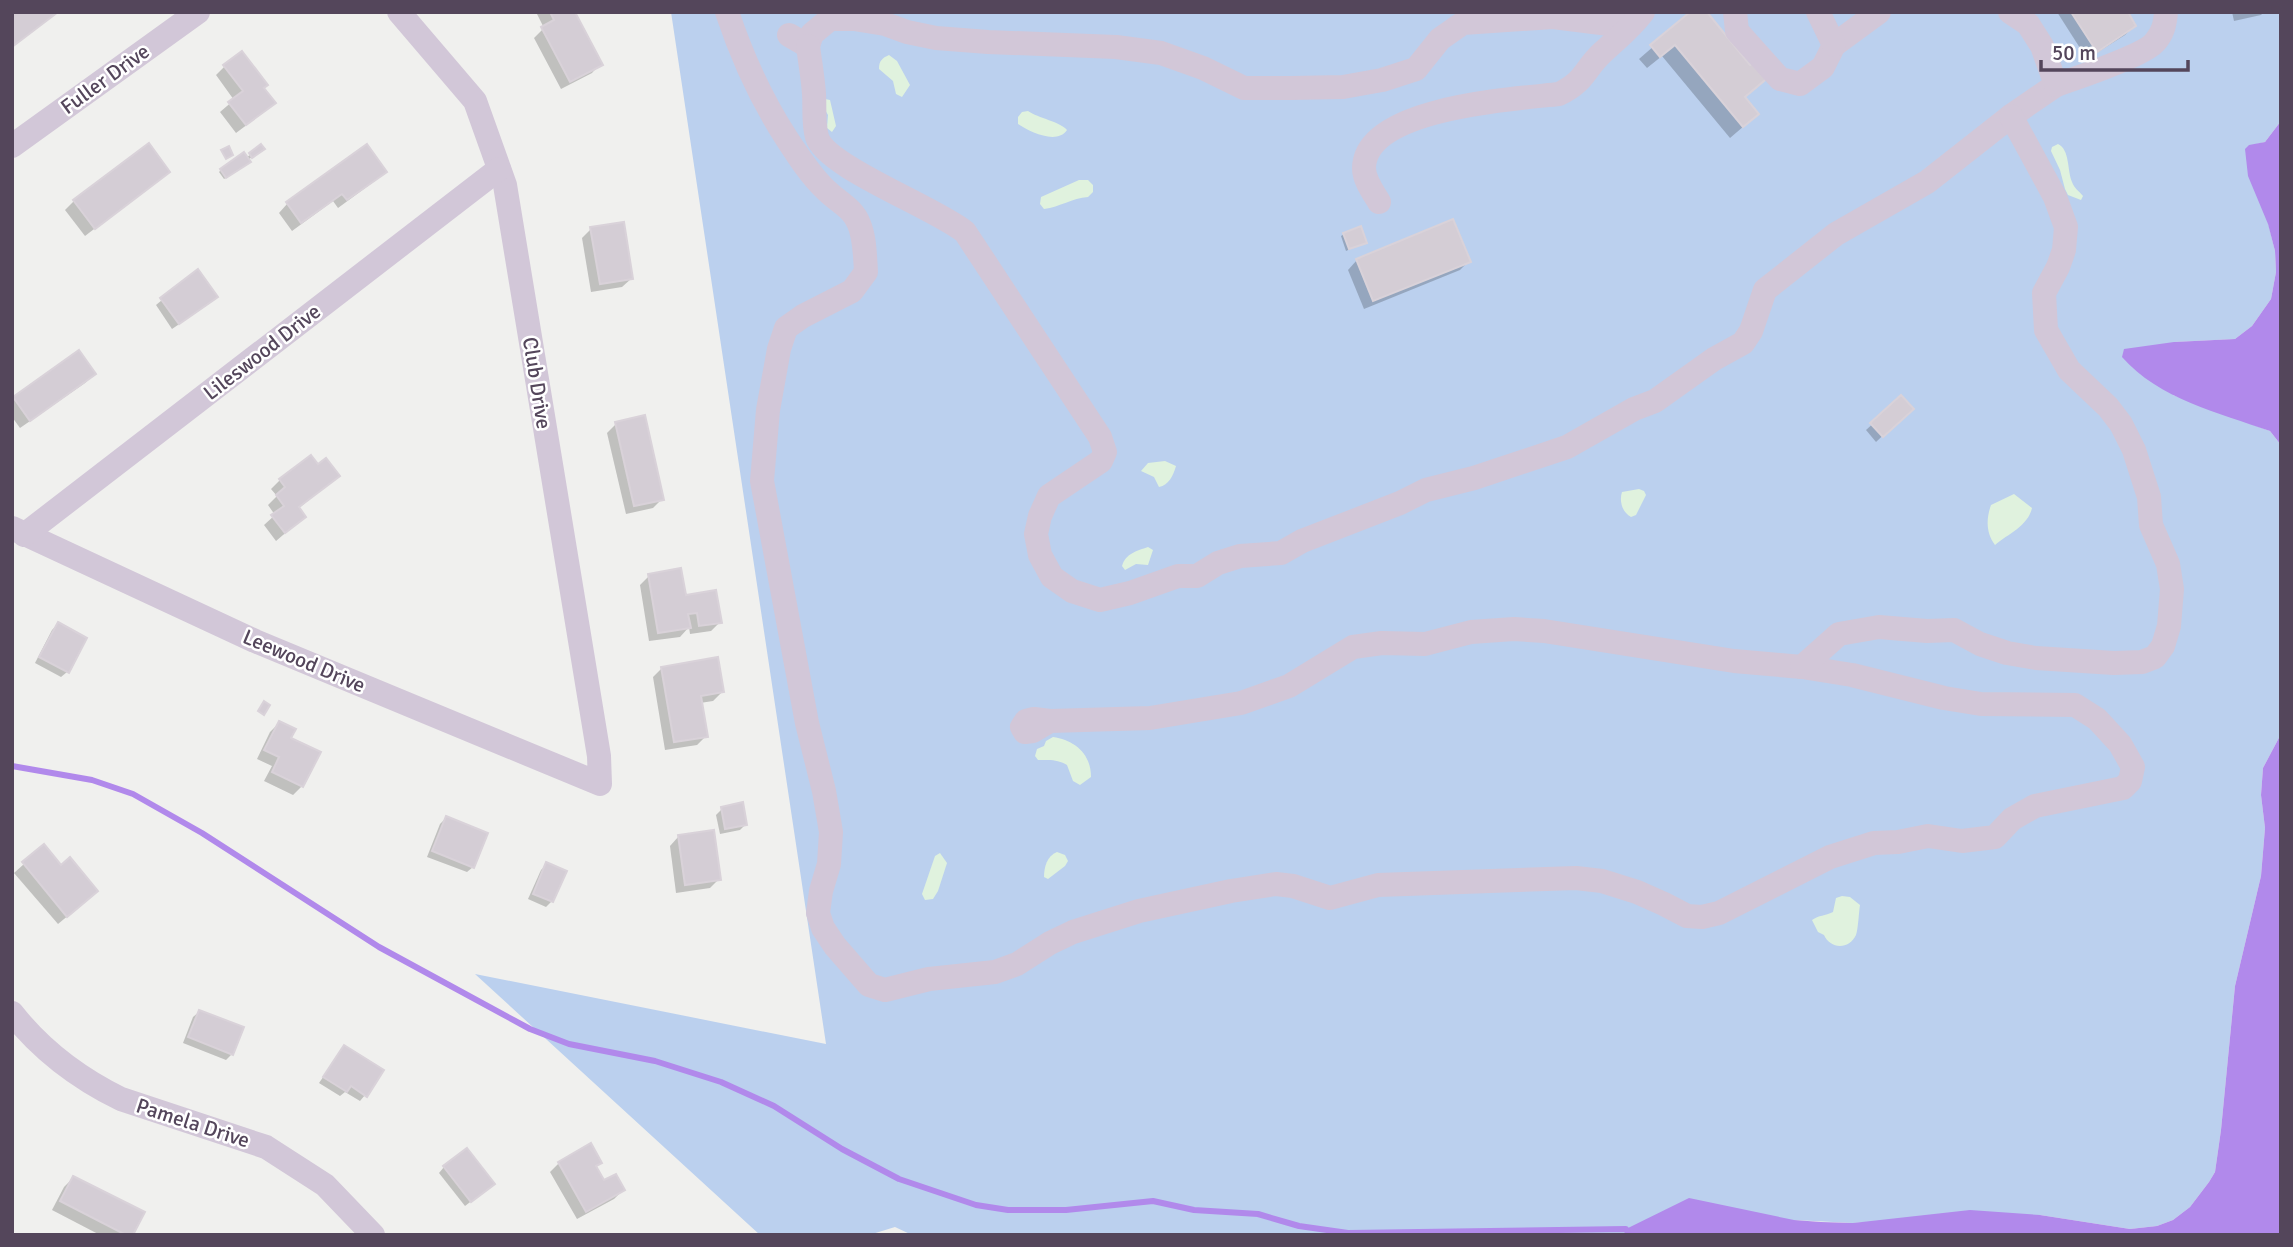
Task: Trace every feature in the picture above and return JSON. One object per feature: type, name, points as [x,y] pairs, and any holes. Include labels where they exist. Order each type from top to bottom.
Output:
[{"type":"street","name":"Fuller Drive","points":[[12,146],[198,12]]},
{"type":"street","name":"Club Drive","points":[[399,12],[475,101],[505,186],[599,756],[600,784]]},
{"type":"street","points":[[727,12],[743,56],[767,108],[806,167],[825,190],[855,216],[865,250],[866,272],[852,291],[803,316],[786,328],[779,349],[768,410],[762,481],[807,723],[831,832],[829,864],[818,913],[823,928],[835,946],[869,985],[886,990],[929,979],[995,972],[1017,964],[1049,943],[1073,932],[1127,915],[1231,891],[1276,884],[1293,886],[1330,898],[1377,885],[1576,878],[1602,881],[1664,904],[1687,916],[1702,917],[1719,913],[1830,857],[1874,843],[1928,836],[1962,841],[1995,837],[2012,819],[2035,806],[2123,788],[2130,781],[2133,767],[2120,744],[2097,719],[2075,705],[1981,704],[1802,667],[1734,662],[1544,631],[1471,632],[1425,644],[1382,643],[1353,647],[1289,685],[1241,704],[1150,718],[1050,721]]},
{"type":"street","points":[[1625,12],[1609,24],[1553,18],[1464,23],[1440,39],[1416,69],[1382,80],[1343,87],[1244,88],[1203,68],[1161,53],[1116,47],[936,38],[906,32],[885,24],[854,19],[830,19],[812,34],[798,40],[814,92],[814,123],[821,145],[829,154],[857,171],[951,221],[965,232],[1100,437],[1105,452],[1101,461],[1048,496],[1036,534],[1040,555],[1052,577],[1072,592],[1100,600],[1130,593],[1178,576],[1197,576],[1218,563],[1240,556],[1281,553],[1302,541],[1426,491],[1567,447],[1634,409],[1656,401],[1714,359],[1743,343],[1751,331],[1765,290],[1836,234],[1927,182],[2011,116],[2056,85],[2088,75],[2154,44],[2165,27],[2166,12]]},
{"type":"street","points":[[1379,202],[1367,181],[1364,169],[1367,152],[1392,128],[1433,113],[1469,104],[1559,94],[1583,78],[1600,54],[1631,29],[1643,12]]},
{"type":"street","points":[[1735,12],[1737,31],[1780,79],[1800,84],[1823,67],[1834,45],[1878,13]]},
{"type":"street","points":[[1818,12],[1834,45]]},
{"type":"street","points":[[2010,12],[2028,24],[2042,46],[2056,85]]},
{"type":"street","points":[[1802,667],[1839,634],[1879,627],[1954,630],[2007,653],[2114,663],[2141,662],[2155,657],[2163,646],[2169,626],[2172,590],[2168,564],[2151,525],[2150,497],[2134,450],[2121,424],[2108,407],[2069,370],[2046,330],[2044,293],[2064,250],[2066,227],[2055,197],[2011,116]]},
{"type":"street","name":"Lileswood Drive","points":[[18,531],[499,169]]},
{"type":"street","name":"Leewood Drive","points":[[18,531],[255,641],[600,784]]},
{"type":"street","name":"Pamela Drive","points":[[12,1013],[33,1038],[68,1069],[99,1088],[121,1099],[266,1147],[325,1185],[373,1235]]},
{"type":"shaded area","points":[[671,12],[2281,12],[2281,121],[2265,142],[2249,146],[2275,251],[2276,272],[2271,299],[2252,326],[2235,339],[2174,342],[2173,395],[2270,431],[2281,445],[2281,734],[2263,768],[2261,795],[2265,828],[2261,876],[2235,986],[2215,1172],[2190,1207],[2173,1220],[2157,1226],[2130,1229],[2040,1215],[1853,1223],[1794,1220],[1626,1229],[1626,1235],[912,1235],[895,1227],[869,1235],[760,1235],[475,974],[826,1044]]},
{"type":"shaded area","points":[[2281,121],[2281,445],[2270,431],[2211,411],[2172,394],[2137,372],[2122,357],[2124,349],[2174,342],[2235,339],[2252,326],[2271,299],[2276,272],[2275,251],[2268,224],[2248,176],[2245,149],[2249,145],[2265,142]]},
{"type":"shaded area","points":[[2281,734],[2281,1235],[1626,1235],[1626,1229],[1689,1198],[1794,1220],[1821,1222],[1853,1223],[1970,1210],[2040,1215],[2130,1229],[2157,1226],[2173,1220],[2190,1207],[2215,1172],[2235,986],[2261,876],[2265,828],[2261,795],[2263,768]]},
{"type":"sand","points":[[889,55],[897,61],[910,85],[902,97],[896,94],[893,81],[879,69],[881,60]]},
{"type":"sand","points":[[825,99],[830,100],[836,126],[832,132],[827,128]]},
{"type":"sand","points":[[1028,111],[1067,130],[1057,137],[1050,137],[1029,130],[1018,124],[1018,117],[1022,112]]},
{"type":"sand","points":[[2058,144],[2065,151],[2072,182],[2083,196],[2081,200],[2068,195],[2065,189],[2051,151],[2052,147]]},
{"type":"sand","points":[[1079,180],[1088,180],[1093,185],[1093,192],[1088,197],[1044,209],[1040,204],[1041,197]]},
{"type":"sand","points":[[1165,461],[1176,466],[1170,480],[1159,487],[1154,477],[1141,471],[1148,463]]},
{"type":"sand","points":[[1639,489],[1646,495],[1636,515],[1631,517],[1622,506],[1622,492]]},
{"type":"sand","points":[[2014,494],[2032,508],[2030,514],[2022,525],[1995,545],[1988,526],[1991,505]]},
{"type":"sand","points":[[1148,547],[1153,550],[1148,565],[1136,564],[1125,570],[1122,566],[1126,558]]},
{"type":"sand","points":[[1053,737],[1068,741],[1080,749],[1088,761],[1091,777],[1080,785],[1073,781],[1067,765],[1038,760],[1035,756],[1037,749]]},
{"type":"sand","points":[[1057,852],[1065,855],[1068,861],[1048,879],[1044,877],[1045,866],[1048,859]]},
{"type":"sand","points":[[940,853],[947,863],[938,891],[933,899],[925,900],[922,894],[935,856]]},
{"type":"sand","points":[[1850,897],[1860,905],[1856,935],[1849,943],[1840,946],[1831,943],[1818,932],[1812,920],[1833,912],[1836,898]]},
{"type":"building","points":[[12,12],[58,12],[12,47]]},
{"type":"building","points":[[550,12],[575,12],[603,65],[570,82],[541,27],[554,20]]},
{"type":"building","points":[[1690,12],[1707,12],[1750,65],[1768,50],[1782,66],[1745,97],[1759,114],[1743,127],[1675,45],[1660,57],[1650,45]]},
{"type":"building","points":[[2071,12],[2128,12],[2136,26],[2097,52]]},
{"type":"building","points":[[242,51],[268,85],[264,88],[276,103],[246,125],[228,102],[243,91],[223,65]]},
{"type":"building","points":[[149,143],[170,172],[95,229],[73,200]]},
{"type":"building","points":[[261,144],[265,149],[252,158],[249,153]]},
{"type":"building","points":[[367,144],[387,172],[347,200],[342,194],[301,223],[286,202]]},
{"type":"building","points":[[229,146],[233,155],[226,159],[221,150]]},
{"type":"building","points":[[244,152],[251,162],[226,178],[220,169]]},
{"type":"building","points":[[1453,219],[1471,262],[1373,301],[1356,259]]},
{"type":"building","points":[[624,222],[633,279],[600,284],[590,227]]},
{"type":"building","points":[[1361,226],[1367,243],[1349,249],[1343,233]]},
{"type":"building","points":[[198,269],[218,297],[179,324],[160,298]]},
{"type":"building","points":[[79,350],[96,374],[30,421],[13,397]]},
{"type":"building","points":[[1901,395],[1914,409],[1883,437],[1870,423]]},
{"type":"building","points":[[645,415],[664,500],[634,506],[615,422]]},
{"type":"building","points":[[311,455],[318,464],[326,458],[340,476],[299,507],[306,517],[285,533],[271,515],[284,506],[276,495],[285,487],[279,479]]},
{"type":"building","points":[[681,568],[686,595],[716,590],[722,623],[699,626],[697,613],[688,614],[691,628],[658,633],[648,574]]},
{"type":"building","points":[[58,622],[87,638],[69,673],[39,657]]},
{"type":"building","points":[[718,657],[724,692],[701,696],[708,737],[674,742],[661,667]]},
{"type":"building","points":[[264,701],[270,705],[264,715],[258,711]]},
{"type":"building","points":[[279,721],[296,729],[291,738],[321,752],[303,787],[272,772],[279,757],[264,750]]},
{"type":"building","points":[[743,802],[747,825],[725,829],[721,807]]},
{"type":"building","points":[[446,816],[488,833],[474,868],[432,851]]},
{"type":"building","points":[[714,830],[721,880],[685,885],[678,835]]},
{"type":"building","points":[[44,844],[61,865],[70,857],[98,891],[67,917],[22,862]]},
{"type":"building","points":[[546,862],[567,871],[553,902],[533,894]]},
{"type":"building","points":[[199,1010],[244,1027],[233,1055],[188,1037]]},
{"type":"building","points":[[344,1045],[384,1070],[367,1097],[351,1086],[347,1092],[323,1077]]},
{"type":"building","points":[[591,1143],[602,1163],[596,1166],[604,1180],[616,1174],[625,1190],[586,1212],[558,1162]]},
{"type":"building","points":[[467,1148],[495,1184],[471,1202],[443,1166]]},
{"type":"building","points":[[73,1176],[145,1212],[133,1235],[126,1235],[60,1201]]},
{"type":"waterway","points":[[12,766],[92,780],[133,794],[202,833],[379,947],[530,1029],[569,1044],[655,1061],[721,1082],[774,1106],[842,1149],[899,1179],[976,1205],[1008,1210],[1066,1210],[1153,1201],[1194,1210],[1258,1214],[1299,1226],[1348,1233],[1626,1229],[1629,1235]]}]
